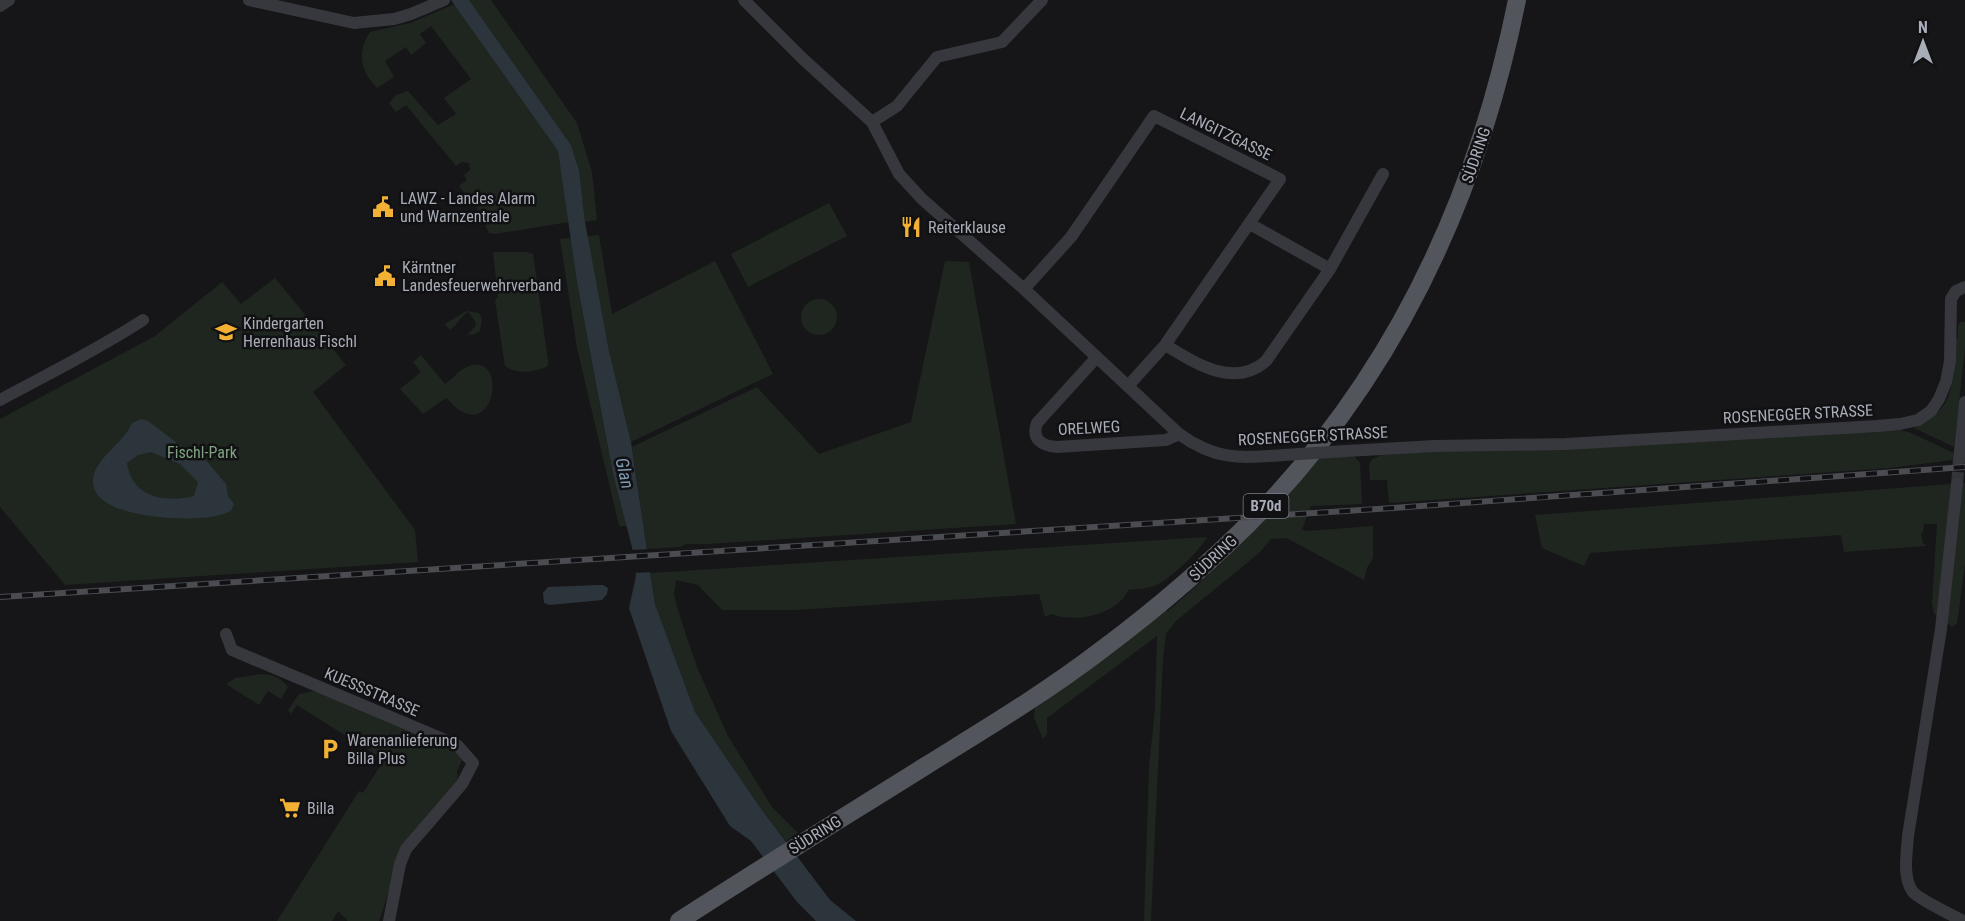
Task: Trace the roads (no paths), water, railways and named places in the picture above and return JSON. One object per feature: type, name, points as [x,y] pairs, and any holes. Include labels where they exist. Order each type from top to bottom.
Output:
[{"type":"main road","name":"SÜDRING","points":[[679,921],[752,873],[1025,704],[1099,652],[1170,597],[1203,568],[1268,503],[1337,420],[1408,309],[1466,185],[1487,123],[1517,0]]},
{"type":"street","points":[[0,6],[9,0]]},
{"type":"street","points":[[249,0],[354,23],[394,19],[444,0]]},
{"type":"street","name":"ROSENEGGER STRASSE","points":[[744,0],[802,58],[872,122],[899,174],[922,199],[1024,289],[1179,434],[1203,449],[1225,456],[1284,455],[1435,446],[1600,442],[1865,427],[1910,422],[1918,420],[1931,411],[1943,391],[1950,361],[1951,299],[1956,291],[1965,287]]},
{"type":"street","points":[[872,122],[897,106],[937,57],[1002,42],[1042,0]]},
{"type":"street","name":"LANGITZGASSE","points":[[1024,289],[1071,237],[1154,116],[1280,179],[1165,345],[1128,386]]},
{"type":"street","points":[[1165,345],[1218,372],[1249,372],[1266,361],[1330,268],[1383,174]]},
{"type":"street","points":[[1250,224],[1330,268]]},
{"type":"street","points":[[0,400],[119,336],[143,320]]},
{"type":"street","name":"ORELWEG","points":[[1097,357],[1037,423],[1035,434],[1038,442],[1057,447],[1166,440],[1179,434]]},
{"type":"street","points":[[0,391],[23,388]]},
{"type":"street","points":[[1959,460],[1965,402]]},
{"type":"street","points":[[1957,483],[1941,629],[1908,836],[1906,865],[1908,881],[1913,892],[1963,921]]},
{"type":"street","name":"KUESSSTRASSE","points":[[226,634],[232,650],[457,745],[473,763],[462,784],[406,849],[400,864],[389,921]]},
{"type":"water","name":"Glan","points":[[451,0],[469,0],[571,145],[579,170],[585,222],[609,351],[631,442],[655,604],[695,712],[759,806],[830,900],[856,921],[816,921],[797,902],[751,841],[730,826],[671,731],[629,608],[636,576],[632,547],[613,474],[577,282],[558,151]]},
{"type":"water","points":[[141,419],[148,421],[177,443],[205,459],[226,484],[228,496],[234,504],[231,511],[208,517],[154,517],[119,509],[105,501],[96,492],[93,479],[95,471],[132,423]],"holes":[[[151,452],[180,464],[198,482],[194,496],[172,499],[161,498],[143,491],[130,475],[127,463],[138,455]]]},
{"type":"water","points":[[603,585],[608,588],[602,600],[550,605],[544,603],[543,593],[548,587]]},
{"type":"tunnel","points":[[1957,484],[1959,460]]},
{"type":"railway","points":[[0,597],[1393,508],[1965,467]]},
{"type":"place","name":"LAWZ - Landes Alarm und Warnzentrale","points":[[383,207]]},
{"type":"place","name":"Reiterklause","points":[[911,227]]},
{"type":"place","name":"Kärntner Landesfeuerwehrverband","points":[[385,276]]},
{"type":"place","name":"Kindergarten Herrenhaus Fischl","points":[[226,332]]},
{"type":"place","name":"Warenanlieferung Billa Plus","points":[[330,749]]},
{"type":"place","name":"Billa","points":[[290,808]]},
{"type":"park label","name":"Fischl-Park","points":[[202,452]]}]
